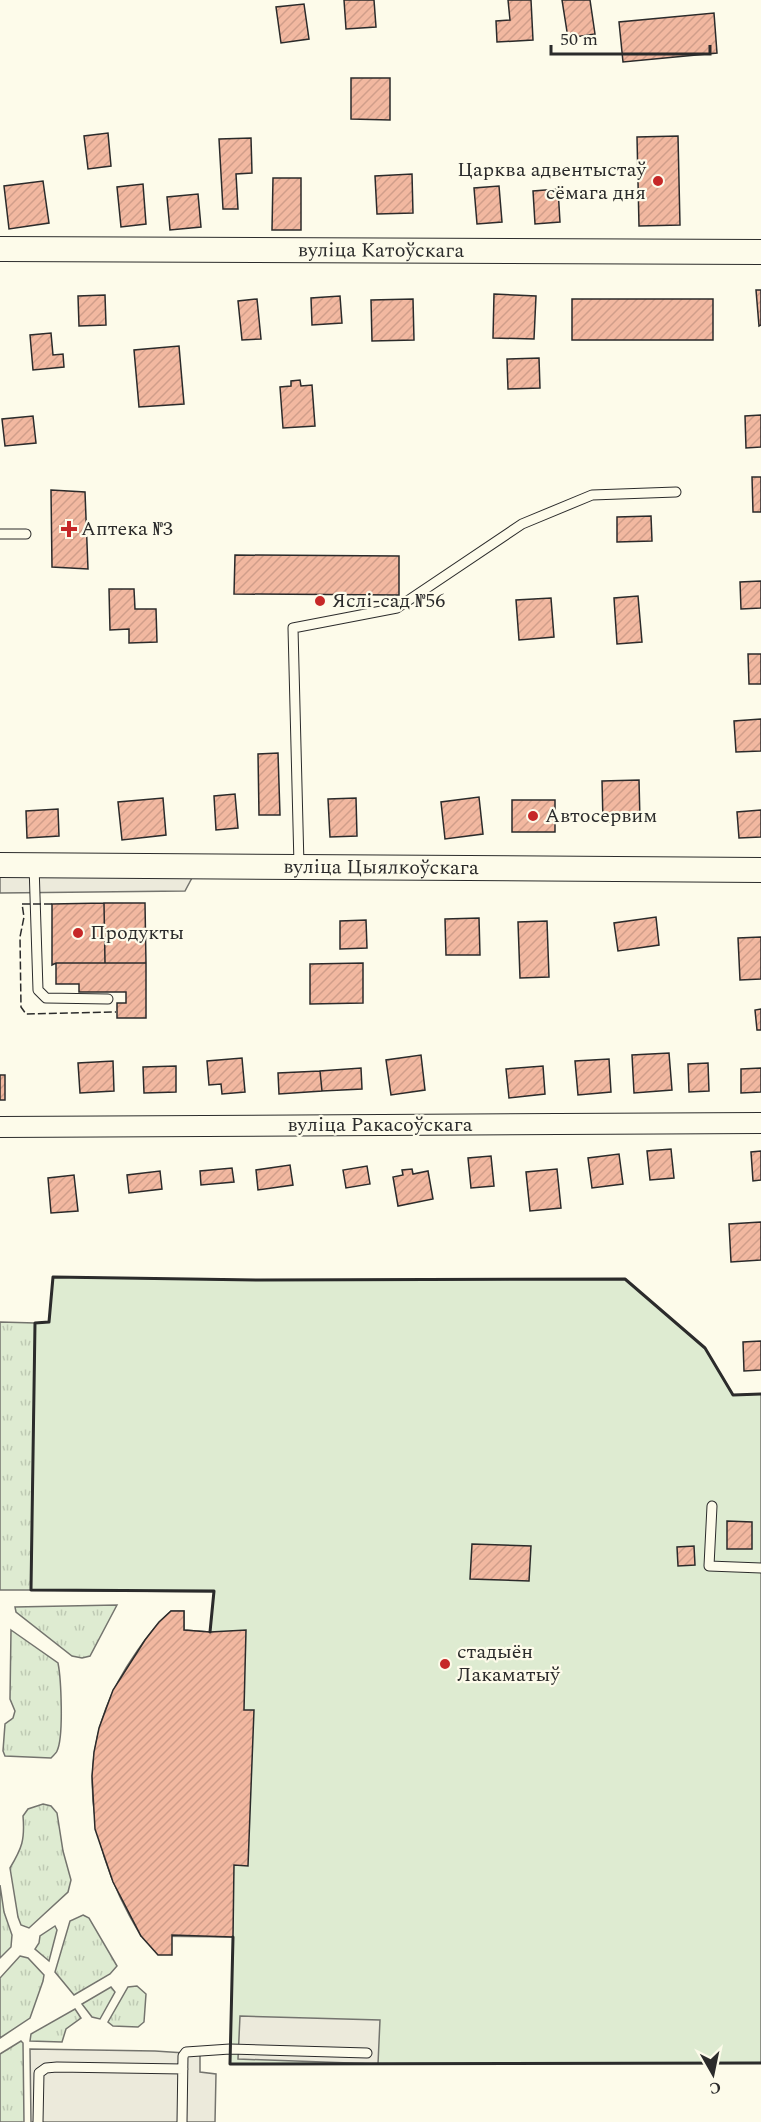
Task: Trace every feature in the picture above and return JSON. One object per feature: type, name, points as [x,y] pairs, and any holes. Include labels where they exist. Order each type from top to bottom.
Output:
[{"type":"street","name":"вуліца Катоўскага","points":[[0,249],[761,252]]},
{"type":"street","name":"вуліца Цыялкоўскага","points":[[0,865],[761,870]]},
{"type":"street","name":"вуліца Ракасоўскага","points":[[0,1127],[761,1123]]},
{"type":"lane","points":[[299,867],[293,628],[397,608],[522,524],[592,495],[676,492]]},
{"type":"lane","points":[[0,534],[26,534]]},
{"type":"lane","points":[[34,865],[38,990],[46,998],[108,999]]},
{"type":"lane","points":[[712,1506],[709,1566],[761,1568]]},
{"type":"lane","points":[[183,2122],[183,2056],[186,2052],[230,2049],[367,2053]]},
{"type":"lane","points":[[38,2122],[38,2079],[39,2073],[46,2068],[183,2069]]},
{"type":"green space","name":"стадыён Лакаматыў","points":[[53,1277],[260,1280],[625,1279],[705,1348],[733,1395],[761,1394],[761,2063],[230,2064],[233,1937],[141,1936],[109,1870],[99,1837],[93,1803],[93,1769],[98,1735],[109,1702],[126,1668],[158,1624],[171,1611],[184,1611],[184,1630],[210,1632],[214,1592],[31,1590],[35,1323],[49,1322]]},
{"type":"green space","points":[[0,1322],[35,1323],[31,1590],[0,1590]]},
{"type":"green space","points":[[117,1605],[90,1656],[82,1658],[72,1656],[16,1612],[15,1607]]},
{"type":"green space","points":[[11,1630],[58,1663],[61,1733],[57,1751],[51,1758],[5,1756],[3,1751],[5,1724],[13,1718],[15,1711],[10,1699]]},
{"type":"green space","points":[[43,1804],[51,1806],[57,1813],[63,1851],[71,1880],[68,1892],[29,1928],[21,1925],[18,1917],[10,1868],[22,1843],[23,1816],[28,1809]]},
{"type":"green space","points":[[0,1885],[4,1912],[12,1935],[11,1947],[0,1958]]},
{"type":"green space","points":[[83,1915],[89,1918],[117,1966],[110,1974],[74,1995],[55,1972],[70,1921]]},
{"type":"green space","points":[[55,1926],[57,1930],[49,1961],[35,1949],[40,1936]]},
{"type":"green space","points":[[20,1956],[28,1958],[44,1975],[43,1981],[30,2018],[0,2038],[0,1978]]},
{"type":"green space","points":[[137,1986],[146,1994],[144,2022],[138,2027],[113,2026],[108,2022],[128,1987]]},
{"type":"green space","points":[[111,1987],[115,1992],[100,2019],[92,2017],[82,2004]]},
{"type":"green space","points":[[75,2009],[81,2018],[66,2029],[62,2042],[30,2041],[31,2034]]},
{"type":"green space","points":[[21,2041],[23,2043],[24,2122],[0,2122],[0,2054]]},
{"type":"shaded area","points":[[193,876],[185,891],[0,893],[0,877]]},
{"type":"shaded area","points":[[240,2016],[380,2020],[378,2064],[238,2059]]},
{"type":"shaded area","points":[[30,2049],[200,2054],[200,2072],[216,2074],[215,2122],[31,2122]]},
{"type":"building","points":[[344,0],[374,0],[376,27],[346,29]]},
{"type":"building","points":[[508,0],[531,0],[533,40],[497,42],[496,21],[510,20]]},
{"type":"building","points":[[562,0],[590,0],[595,34],[568,38]]},
{"type":"building","points":[[304,4],[309,39],[281,43],[276,7]]},
{"type":"building","points":[[714,13],[717,53],[623,62],[619,22]]},
{"type":"building","points":[[351,78],[390,78],[390,120],[351,119]]},
{"type":"building","points":[[108,133],[111,166],[88,169],[84,136]]},
{"type":"building","name":"Царква адвентыстаў сёмага дня","points":[[678,136],[680,225],[639,226],[637,137]]},
{"type":"building","points":[[251,138],[252,173],[236,174],[238,209],[223,209],[219,139]]},
{"type":"building","points":[[412,174],[413,213],[377,214],[375,176]]},
{"type":"building","points":[[273,178],[301,178],[301,230],[272,230]]},
{"type":"building","points":[[43,181],[49,223],[9,229],[4,186]]},
{"type":"building","points":[[143,184],[146,224],[121,227],[117,187]]},
{"type":"building","points":[[499,186],[502,222],[477,224],[474,188]]},
{"type":"building","points":[[558,189],[560,222],[535,224],[533,191]]},
{"type":"building","points":[[198,194],[201,227],[170,230],[167,197]]},
{"type":"building","points":[[756,290],[761,290],[761,325],[759,326]]},
{"type":"building","points":[[494,294],[536,296],[534,339],[493,338]]},
{"type":"building","points":[[105,295],[106,325],[79,326],[78,296]]},
{"type":"building","points":[[340,296],[342,323],[312,325],[311,298]]},
{"type":"building","points":[[257,299],[261,339],[242,340],[238,301]]},
{"type":"building","points":[[413,299],[414,340],[372,341],[371,300]]},
{"type":"building","points":[[572,299],[713,299],[713,340],[572,340]]},
{"type":"building","points":[[51,333],[53,355],[63,354],[64,367],[33,370],[30,335]]},
{"type":"building","points":[[179,346],[184,404],[139,407],[134,350]]},
{"type":"building","points":[[539,358],[540,388],[508,389],[507,359]]},
{"type":"building","points":[[300,380],[301,386],[312,385],[315,426],[283,428],[280,387],[291,386],[291,381]]},
{"type":"building","points":[[761,415],[761,447],[746,448],[745,416]]},
{"type":"building","points":[[33,416],[36,443],[5,446],[2,419]]},
{"type":"building","points":[[752,477],[761,477],[761,512],[753,512]]},
{"type":"building","name":"Аптека №3","points":[[51,490],[85,492],[88,569],[52,567]]},
{"type":"building","points":[[651,516],[652,541],[617,542],[617,517]]},
{"type":"building","points":[[235,555],[399,556],[399,595],[234,594]]},
{"type":"building","points":[[761,581],[761,608],[741,609],[740,582]]},
{"type":"building","points":[[109,589],[134,589],[135,609],[156,609],[157,642],[129,643],[129,629],[110,630]]},
{"type":"building","points":[[638,596],[642,642],[617,644],[614,598]]},
{"type":"building","points":[[551,598],[554,637],[519,640],[516,600]]},
{"type":"building","points":[[748,654],[761,654],[761,684],[749,684]]},
{"type":"building","points":[[761,719],[761,751],[736,752],[734,721]]},
{"type":"building","points":[[278,753],[280,815],[259,815],[258,754]]},
{"type":"building","points":[[639,780],[640,821],[603,822],[602,781]]},
{"type":"building","points":[[235,794],[238,828],[216,830],[214,796]]},
{"type":"building","points":[[479,797],[483,834],[445,839],[441,802]]},
{"type":"building","points":[[163,798],[166,835],[122,840],[118,802]]},
{"type":"building","points":[[356,798],[357,836],[330,837],[328,799]]},
{"type":"building","name":"Автосервим","points":[[512,800],[555,800],[555,832],[512,832]]},
{"type":"building","points":[[58,809],[59,836],[27,838],[26,811]]},
{"type":"building","points":[[761,810],[761,837],[739,838],[737,812]]},
{"type":"building","name":"Продукты","points":[[104,903],[105,963],[56,963],[52,965],[52,904]]},
{"type":"building","points":[[104,903],[145,903],[146,963],[105,963]]},
{"type":"building","points":[[656,917],[659,945],[618,951],[614,923]]},
{"type":"building","points":[[479,918],[480,955],[446,955],[445,919]]},
{"type":"building","points":[[366,920],[367,948],[340,949],[340,921]]},
{"type":"building","points":[[547,921],[549,977],[520,978],[518,922]]},
{"type":"building","points":[[761,937],[761,979],[740,980],[738,938]]},
{"type":"building","points":[[56,963],[146,963],[146,1018],[117,1018],[117,1003],[126,1003],[126,992],[79,992],[79,984],[56,984]]},
{"type":"building","points":[[363,963],[363,1003],[310,1004],[310,964]]},
{"type":"building","points":[[761,1009],[761,1030],[757,1030],[755,1010]]},
{"type":"building","points":[[669,1053],[672,1090],[634,1093],[632,1055]]},
{"type":"building","points":[[421,1055],[425,1090],[391,1095],[386,1060]]},
{"type":"building","points":[[242,1058],[245,1092],[222,1094],[221,1084],[209,1085],[207,1061]]},
{"type":"building","points":[[609,1059],[611,1092],[578,1095],[575,1061]]},
{"type":"building","points":[[113,1061],[114,1091],[80,1093],[78,1063]]},
{"type":"building","points":[[708,1063],[709,1091],[689,1092],[688,1064]]},
{"type":"building","points":[[176,1066],[176,1092],[144,1093],[143,1067]]},
{"type":"building","points":[[543,1066],[545,1094],[509,1098],[506,1069]]},
{"type":"building","points":[[361,1068],[362,1089],[322,1091],[320,1071]]},
{"type":"building","points":[[761,1068],[761,1092],[741,1093],[741,1069]]},
{"type":"building","points":[[320,1071],[322,1091],[279,1094],[278,1073]]},
{"type":"building","points":[[0,1075],[5,1075],[5,1100],[0,1100]]},
{"type":"building","points":[[671,1149],[674,1178],[650,1180],[647,1151]]},
{"type":"building","points":[[761,1151],[761,1180],[753,1181],[751,1152]]},
{"type":"building","points":[[619,1154],[623,1184],[592,1188],[588,1158]]},
{"type":"building","points":[[491,1156],[494,1186],[471,1188],[468,1158]]},
{"type":"building","points":[[290,1165],[293,1185],[258,1190],[256,1170]]},
{"type":"building","points":[[367,1166],[370,1184],[346,1188],[343,1170]]},
{"type":"building","points":[[232,1168],[234,1182],[201,1185],[200,1171]]},
{"type":"building","points":[[412,1169],[413,1174],[428,1171],[433,1199],[398,1206],[393,1177],[403,1175],[402,1170]]},
{"type":"building","points":[[557,1169],[561,1208],[530,1211],[526,1172]]},
{"type":"building","points":[[160,1171],[162,1189],[129,1193],[127,1175]]},
{"type":"building","points":[[74,1175],[78,1211],[51,1213],[48,1178]]},
{"type":"building","points":[[761,1222],[761,1260],[731,1262],[729,1224]]},
{"type":"building","points":[[761,1341],[761,1370],[744,1371],[743,1342]]},
{"type":"building","points":[[727,1521],[752,1522],[752,1549],[727,1549]]},
{"type":"building","points":[[472,1544],[531,1546],[529,1581],[470,1579]]},
{"type":"building","points":[[694,1546],[695,1565],[678,1566],[677,1547]]},
{"type":"building","points":[[171,1611],[184,1611],[184,1630],[210,1632],[246,1630],[244,1710],[254,1710],[248,1866],[234,1865],[233,1937],[172,1935],[172,1955],[158,1955],[141,1936],[113,1882],[95,1829],[92,1776],[99,1728],[113,1690],[145,1640]]},
{"type":"fence","points":[[52,904],[22,904],[24,917],[20,937],[21,1007],[26,1014],[116,1012]]},
{"type":"wall","points":[[210,1632],[214,1591],[31,1590],[35,1323],[49,1322],[53,1277],[260,1280],[625,1279],[705,1348],[733,1395],[761,1394]]},
{"type":"wall","points":[[233,1937],[230,2064],[761,2063]]},
{"type":"place","name":"Царква адвентыстаў сёмага дня","points":[[658,181]]},
{"type":"place","name":"Аптека №3","points":[[69,529]]},
{"type":"place","name":"Яслі-сад №56","points":[[320,601]]},
{"type":"place","name":"Автосервим","points":[[533,816]]},
{"type":"place","name":"Продукты","points":[[78,933]]},
{"type":"place","name":"стадыён Лакаматыў","points":[[445,1664]]}]
